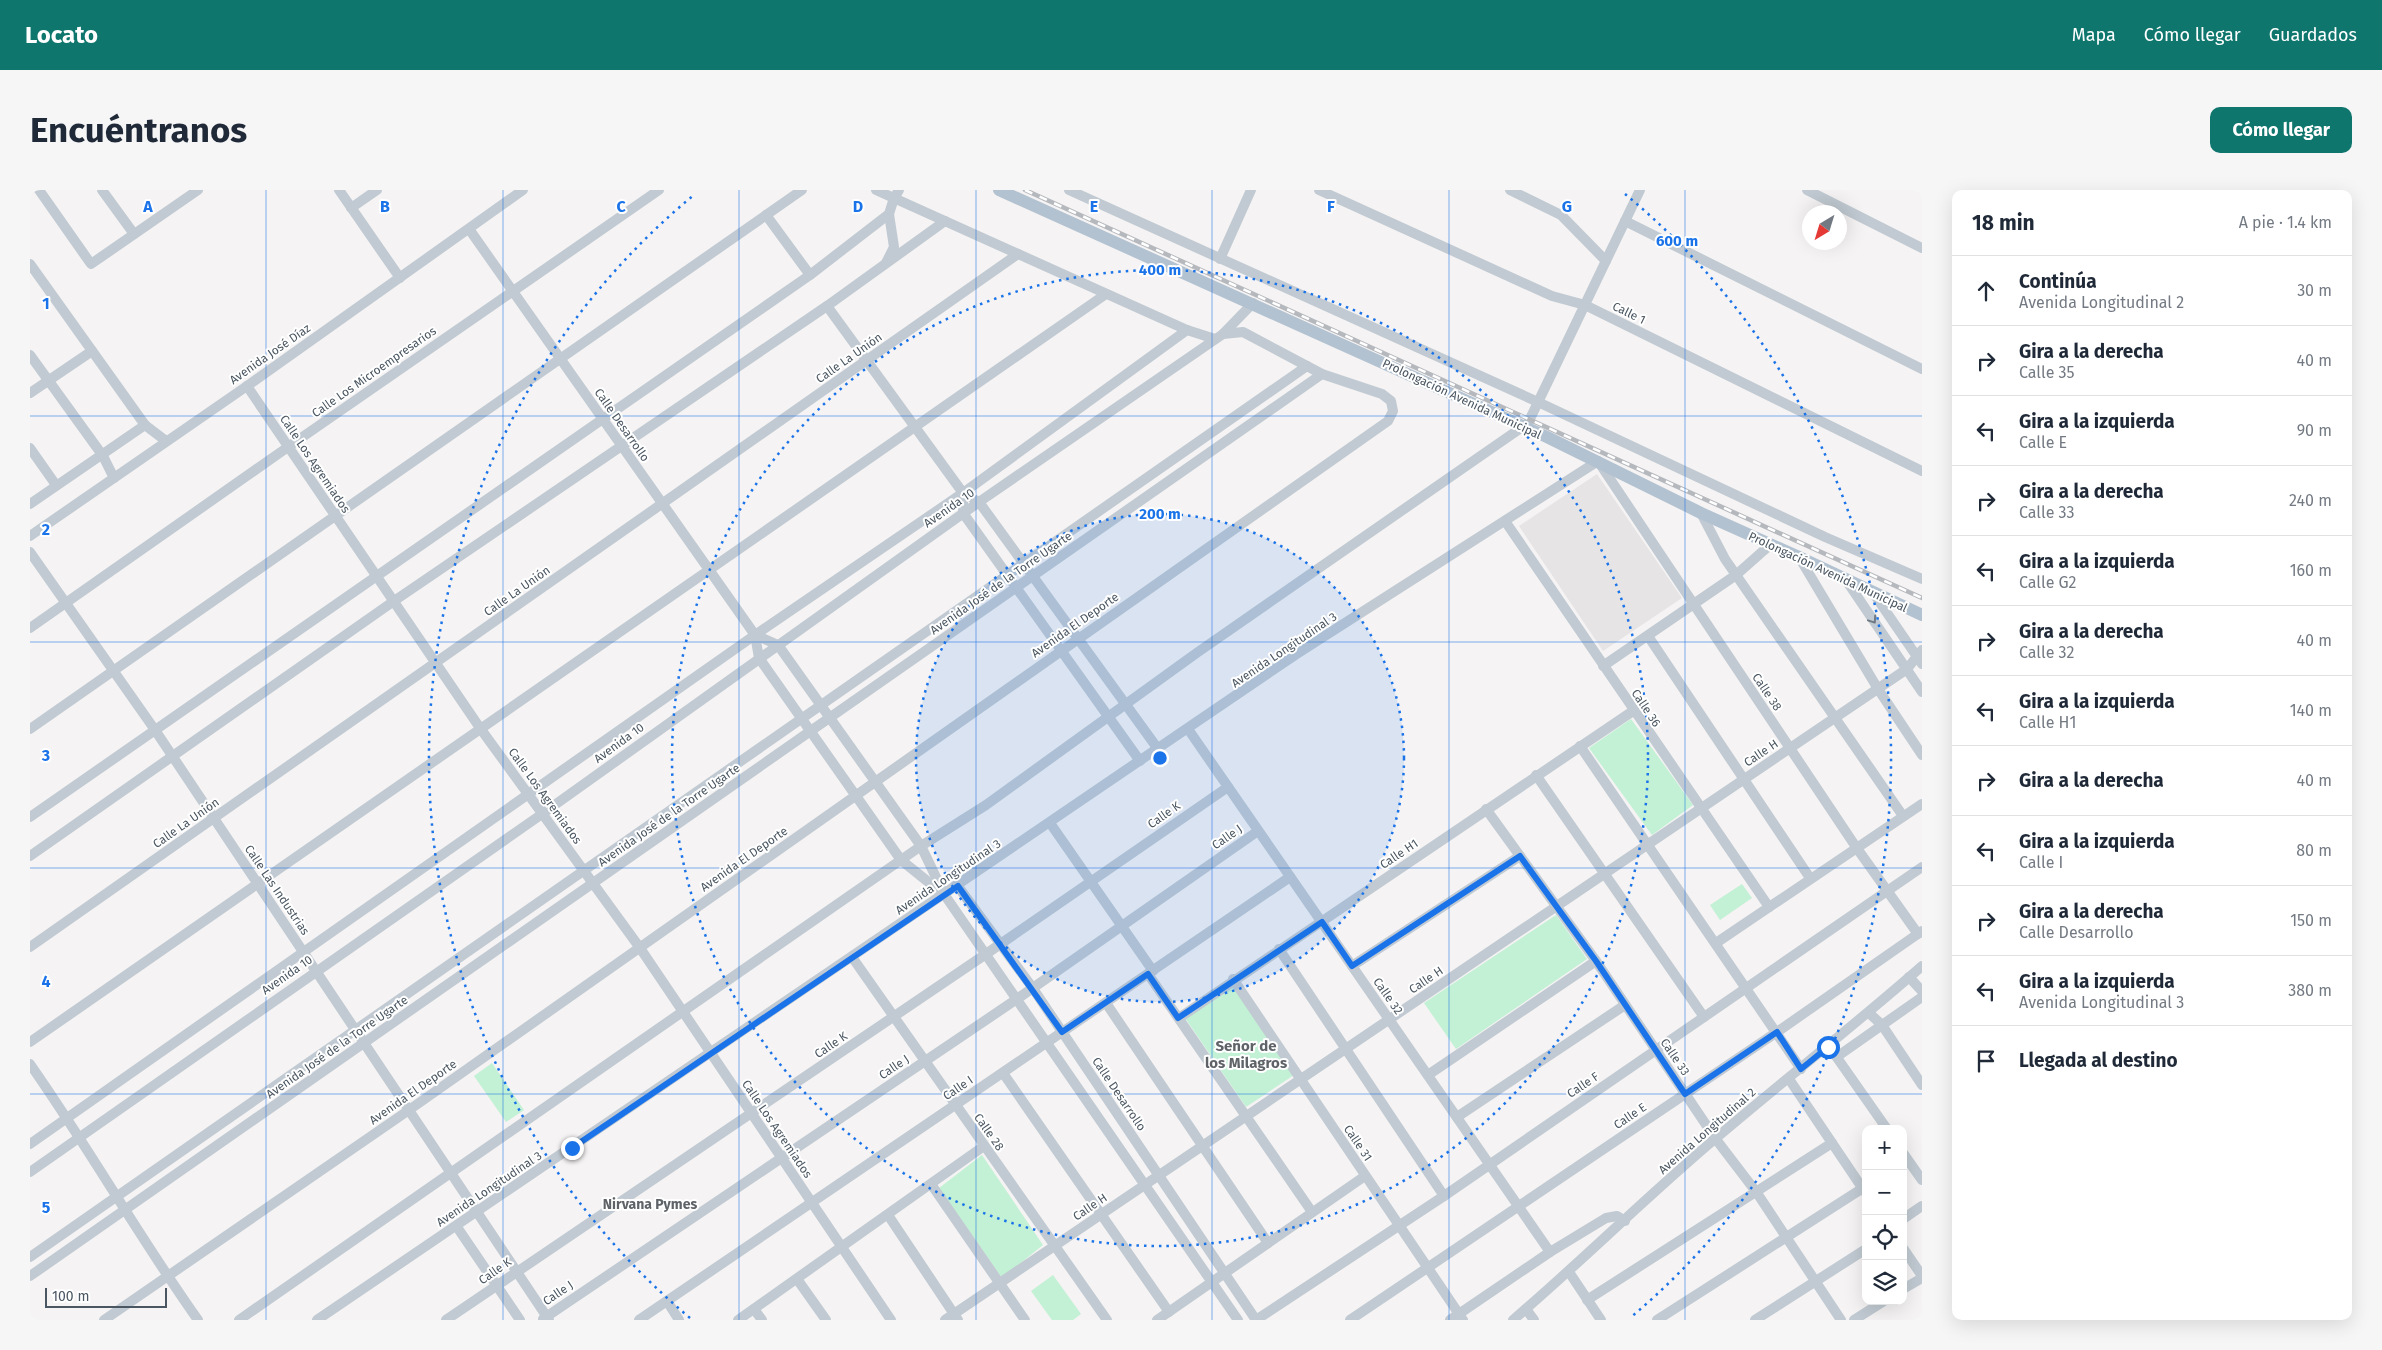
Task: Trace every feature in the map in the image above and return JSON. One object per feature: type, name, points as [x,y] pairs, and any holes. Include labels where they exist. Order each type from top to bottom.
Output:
[{"type":"main road","name":"Prolongación Avenida Municipal","points":[[999,190],[1522,426],[1598,461],[1701,514],[1799,557],[1922,615]]},
{"type":"street","points":[[39,190],[91,264],[198,190]]},
{"type":"street","points":[[102,190],[134,234]]},
{"type":"street","points":[[339,190],[400,278]]},
{"type":"street","points":[[351,208],[377,190]]},
{"type":"street","name":"Avenida José Díaz","points":[[30,536],[247,386],[523,190]]},
{"type":"street","name":"Calle Los Microempresarios","points":[[30,628],[288,446],[659,190]]},
{"type":"street","points":[[30,729],[802,190]]},
{"type":"street","points":[[876,190],[897,194],[945,221],[1186,330],[1219,336],[1243,332],[1322,374]]},
{"type":"street","points":[[1069,190],[1220,260],[1538,402],[1825,536],[1922,579]]},
{"type":"street","points":[[1220,260],[1251,190]]},
{"type":"street","name":"Calle 1","points":[[1319,190],[1552,296],[1585,305],[1922,471]]},
{"type":"street","points":[[1510,190],[1562,216],[1606,261]]},
{"type":"street","points":[[239,1320],[415,1197],[452,1174],[682,1011],[921,846],[986,805],[1109,716],[1522,426],[1531,418],[1640,190]]},
{"type":"street","points":[[1806,190],[1922,248]]},
{"type":"street","points":[[885,264],[894,247],[889,214],[897,194]]},
{"type":"street","points":[[30,818],[376,576],[604,420],[810,275],[889,214]]},
{"type":"street","points":[[766,215],[810,275]]},
{"type":"street","points":[[30,856],[394,601],[827,306],[945,221]]},
{"type":"street","points":[[1625,221],[1922,369]]},
{"type":"street","name":"Calle Desarrollo","points":[[469,229],[755,635],[759,658],[855,796],[901,860],[944,894]]},
{"type":"street","name":"Calle La Unión","points":[[30,947],[1018,254]]},
{"type":"street","points":[[30,264],[145,425],[166,441]]},
{"type":"street","points":[[30,1042],[259,885],[480,728],[1106,294]]},
{"type":"street","name":"Avenida 10","points":[[30,1172],[316,970],[542,814],[963,513],[1219,336],[1253,303]]},
{"type":"street","points":[[827,306],[963,493],[979,502],[1024,562],[1158,749]]},
{"type":"street","name":"Avenida 10","points":[[30,1144],[305,954],[755,635],[963,493],[1186,330]]},
{"type":"street","points":[[30,393],[92,351]]},
{"type":"street","points":[[30,355],[102,456],[114,478]]},
{"type":"street","name":"Avenida José de la Torre Ugarte","points":[[30,1257],[1307,366]]},
{"type":"street","name":"Avenida José de la Torre Ugarte","points":[[30,1276],[1322,374]]},
{"type":"street","name":"Avenida El Deporte","points":[[104,1320],[409,1110],[1388,421],[1393,411],[1391,401],[1382,394],[1322,374]]},
{"type":"street","name":"Calle Los Agremiados","points":[[247,386],[480,728],[640,948],[891,1320]]},
{"type":"street","points":[[30,504],[145,425]]},
{"type":"street","points":[[30,448],[56,485]]},
{"type":"street","name":"Avenida Longitudinal 3","points":[[317,1320],[1188,730],[1295,655],[1598,461]]},
{"type":"street","name":"Calle 38","points":[[1598,461],[1856,848],[1920,933]]},
{"type":"street","points":[[963,493],[963,513],[1140,761]]},
{"type":"street","points":[[1701,514],[1736,575],[1903,816]]},
{"type":"street","name":"Calle 36","points":[[1505,521],[1633,711],[1769,907]]},
{"type":"street","points":[[1603,666],[1736,575],[1770,544]]},
{"type":"street","name":"Calle Las Industrias","points":[[30,552],[155,730],[478,1212],[546,1319]]},
{"type":"street","points":[[1799,557],[1878,689],[1922,756]]},
{"type":"street","points":[[1846,580],[1922,692]]},
{"type":"street","points":[[1874,594],[1920,657]]},
{"type":"street","points":[[755,635],[778,645]]},
{"type":"street","points":[[1648,636],[1810,878]]},
{"type":"street","name":"Calle Desarrollo","points":[[778,645],[921,846],[944,894],[1048,1042],[1238,1320]]},
{"type":"street","name":"Calle H","points":[[952,1318],[1246,1116],[1907,670],[1920,657]]},
{"type":"street","name":"Calle H1","points":[[1178,1018],[1233,979],[1322,922],[1633,711]]},
{"type":"street","name":"Calle 32","points":[[1188,730],[1550,1252]]},
{"type":"street","points":[[1580,746],[1801,1069]]},
{"type":"street","points":[[1536,776],[1704,1017]]},
{"type":"street","name":"Calle K","points":[[446,1320],[1000,945],[1228,787]]},
{"type":"street","points":[[1716,943],[1922,804]]},
{"type":"street","name":"Calle 33","points":[[1486,809],[1596,961],[1715,1138],[1757,1193],[1841,1320]]},
{"type":"street","points":[[1050,823],[1121,926],[1178,1018],[1312,1212]]},
{"type":"street","name":"Calle J","points":[[546,1319],[1017,999],[1258,830]]},
{"type":"street","points":[[1352,966],[1520,856]]},
{"type":"street","name":"Calle F","points":[[1256,1320],[1444,1196],[1489,1163],[1656,1051],[1922,867]]},
{"type":"street","name":"Calle I","points":[[639,1320],[1290,877]]},
{"type":"street","name":"Calle Desarrollo","points":[[958,886],[1032,988],[1256,1320]]},
{"type":"street","name":"Calle E","points":[[1350,1320],[1777,1032],[1920,933]]},
{"type":"street","points":[[1279,949],[1444,1196]]},
{"type":"street","name":"Calle 28","points":[[852,957],[1107,1320]]},
{"type":"street","points":[[1428,1075],[1596,961]]},
{"type":"street","name":"Avenida Longitudinal 2","points":[[1513,1320],[1569,1272],[1715,1138],[1870,1013],[1922,966]]},
{"type":"street","points":[[1909,977],[1922,991]]},
{"type":"street","name":"Calle 31","points":[[1233,979],[1398,1226],[1428,1267],[1457,1318]]},
{"type":"street","points":[[1838,1056],[1922,997]]},
{"type":"street","points":[[1106,1003],[1268,1243]]},
{"type":"street","points":[[1457,1117],[1625,1005]]},
{"type":"street","points":[[1870,1013],[1882,1025],[1922,1085]]},
{"type":"street","points":[[1828,1047],[1838,1056],[1884,1125]]},
{"type":"street","points":[[30,1064],[68,1118],[124,1211],[167,1277],[198,1320]]},
{"type":"street","points":[[1003,1073],[1168,1312]]},
{"type":"street","points":[[1789,1079],[1862,1187]]},
{"type":"street","points":[[1587,1300],[1757,1193],[1832,1143]]},
{"type":"street","points":[[738,1320],[984,1146]]},
{"type":"street","points":[[1907,1158],[1922,1180]]},
{"type":"street","points":[[1157,1320],[1365,1176]]},
{"type":"street","points":[[931,1184],[1025,1320]]},
{"type":"street","points":[[1657,1320],[1862,1191]]},
{"type":"street","points":[[1907,1216],[1922,1206]]},
{"type":"street","points":[[888,1215],[952,1318]]},
{"type":"street","points":[[1457,1318],[1550,1252],[1606,1218],[1617,1216],[1625,1220]]},
{"type":"street","points":[[456,1227],[520,1320]]},
{"type":"street","points":[[1755,1320],[1862,1252]]},
{"type":"street","points":[[1907,1254],[1922,1277],[1907,1286]]},
{"type":"street","points":[[1569,1272],[1601,1320]]},
{"type":"street","points":[[797,1279],[826,1320]]},
{"type":"street","points":[[667,1301],[679,1320]]},
{"type":"street","points":[[1854,1320],[1878,1305]]},
{"type":"street","points":[[754,1309],[762,1320]]},
{"type":"street","points":[[1526,1309],[1534,1320]]},
{"type":"shaded area","points":[[1597,474],[1682,598],[1603,651],[1519,526]]},
{"type":"green space","points":[[1631,719],[1693,805],[1652,835],[1589,748]]},
{"type":"green space","points":[[1742,884],[1752,898],[1720,920],[1710,905]]},
{"type":"green space","points":[[1556,915],[1587,959],[1456,1049],[1424,1003]]},
{"type":"green space","points":[[1232,985],[1294,1075],[1246,1107],[1185,1018]]},
{"type":"green space","points":[[492,1063],[524,1110],[506,1122],[474,1076]]},
{"type":"green space","points":[[982,1155],[1043,1245],[1002,1278],[939,1188]]},
{"type":"green space","points":[[1053,1275],[1081,1314],[1073,1320],[1052,1320],[1031,1291]]},
{"type":"railway","points":[[1025,190],[1922,598]]},
{"type":"district","name":"Señor de los Milagros","points":[[1246,1054]]},
{"type":"district","name":"Nirvana Pymes","points":[[650,1204]]},
{"type":"route","points":[[572,1148],[958,886],[1062,1032],[1148,974],[1178,1018],[1233,979],[1322,922],[1352,966],[1520,856],[1596,961],[1685,1094],[1777,1032],[1801,1069],[1828,1047]]}]
